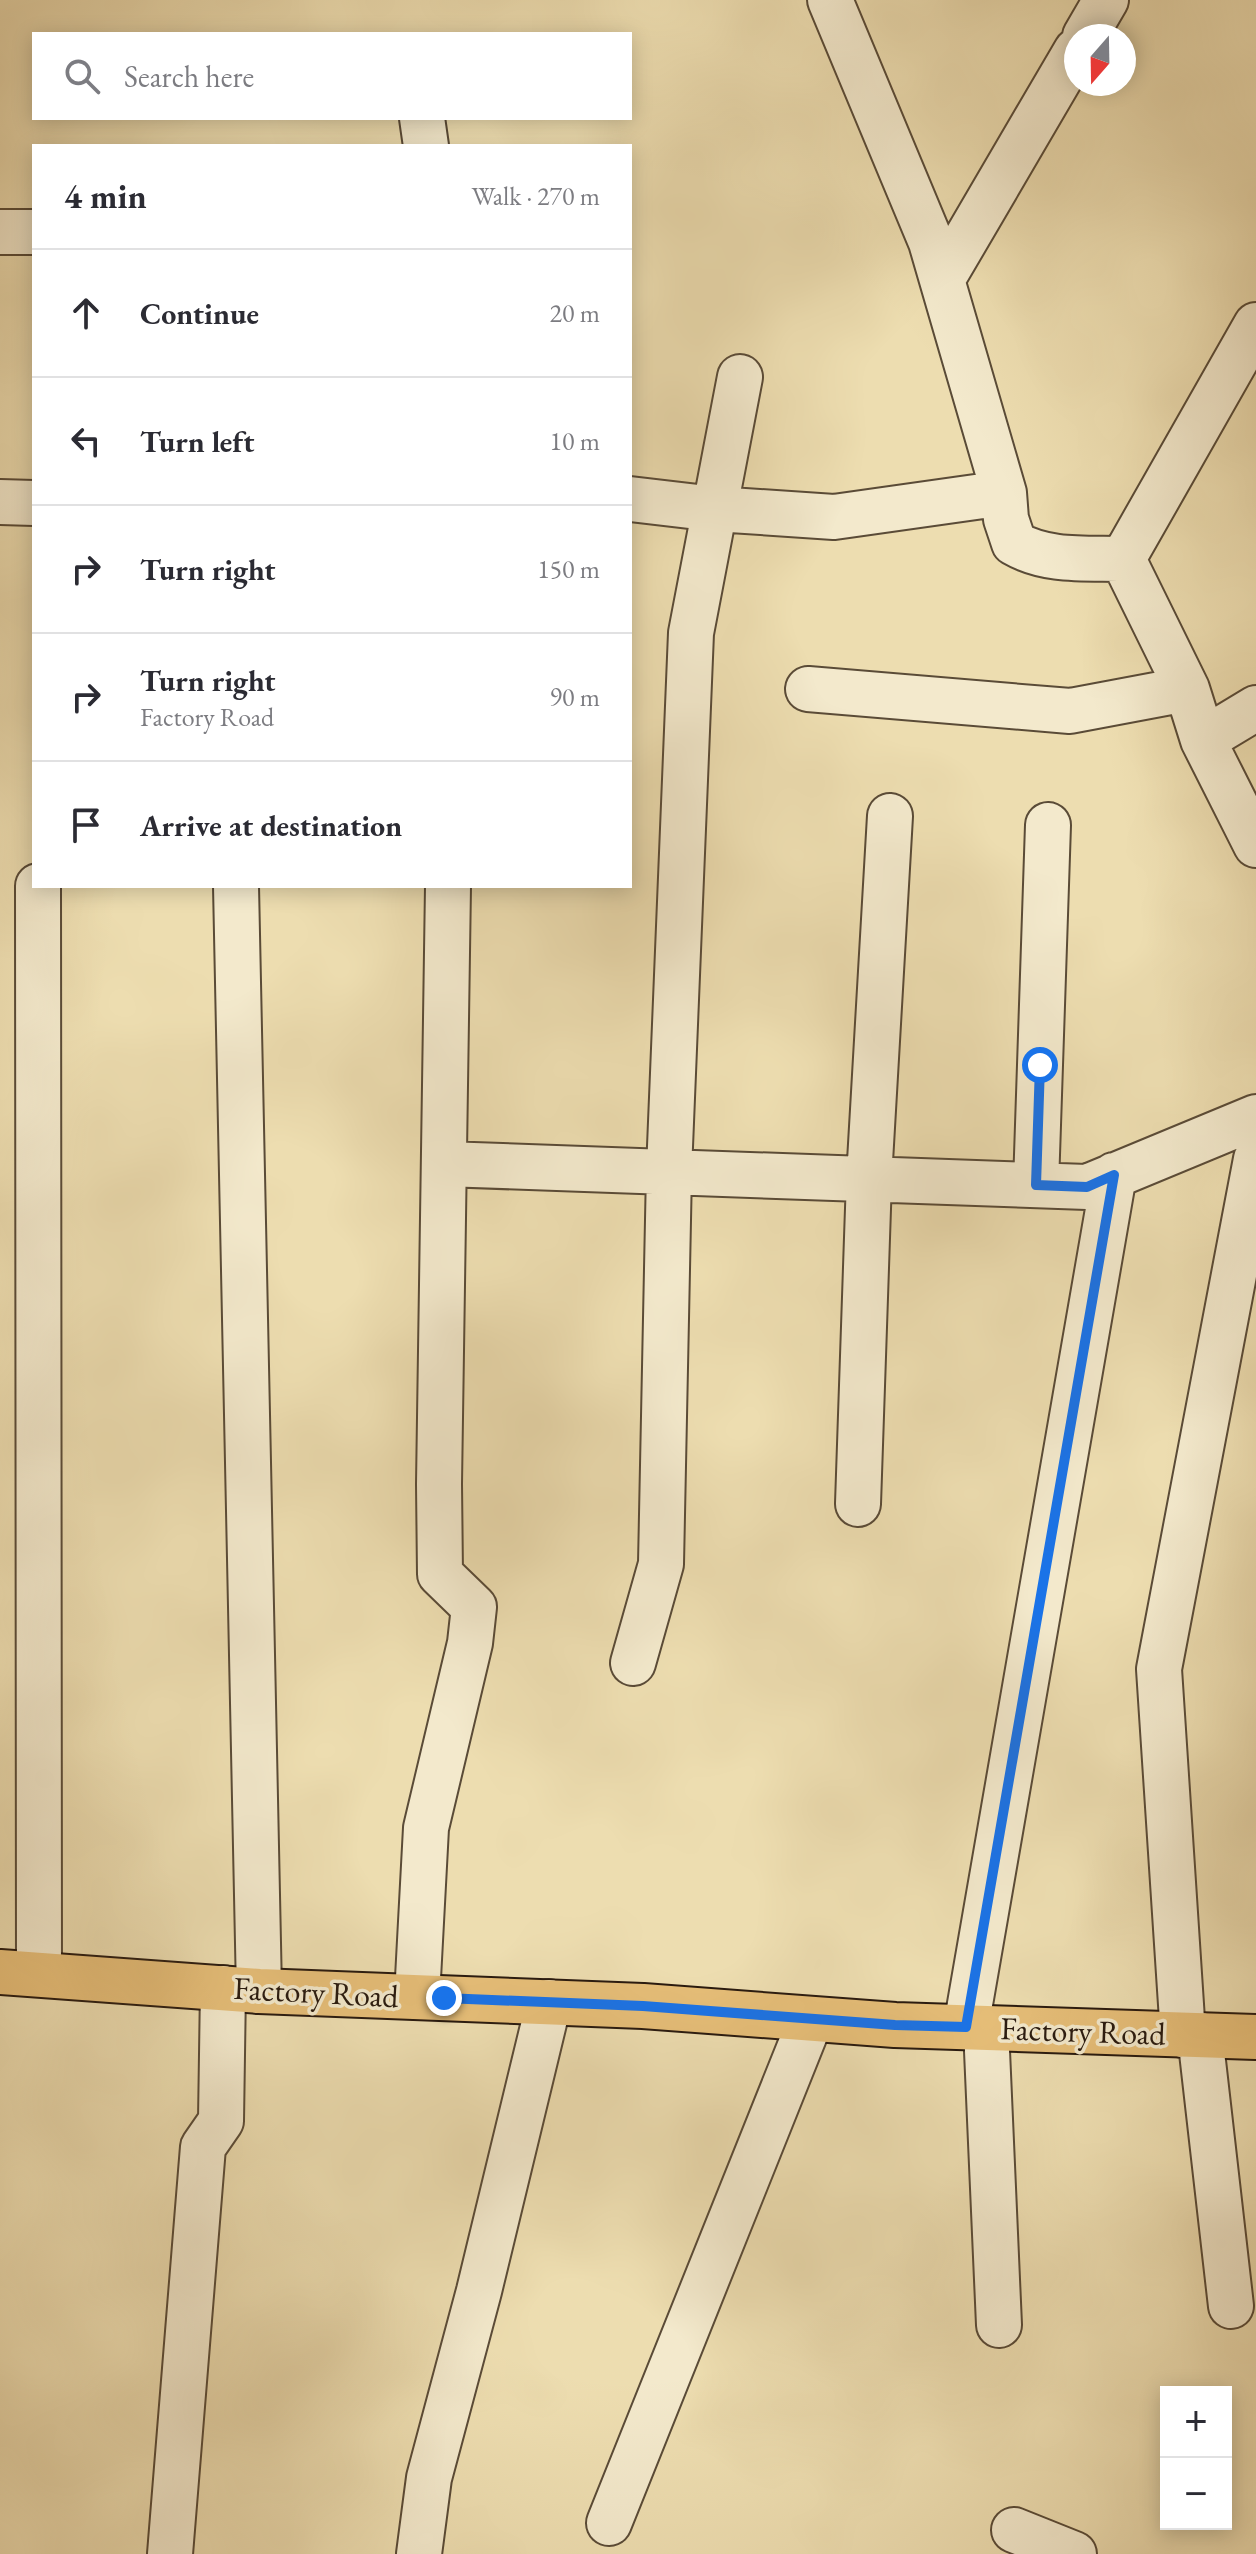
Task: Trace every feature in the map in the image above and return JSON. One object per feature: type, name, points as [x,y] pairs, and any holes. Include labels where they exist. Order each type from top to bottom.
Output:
[{"type":"main road","name":"Factory Road","points":[[20,1973],[241,1990],[643,2006],[976,2028],[1256,2037]]},
{"type":"street","points":[[830,0],[931,242],[1004,493],[1006,519],[1014,543],[1031,553],[1054,558],[1123,559]]},
{"type":"street","points":[[1092,24],[1106,0]]},
{"type":"street","points":[[942,280],[1064,72]]},
{"type":"street","points":[[422,120],[426,144]]},
{"type":"street","points":[[0,232],[32,232]]},
{"type":"street","points":[[1123,559],[1256,325]]},
{"type":"street","points":[[633,1663],[661,1564],[669,1171],[691,633],[740,377]]},
{"type":"street","points":[[632,499],[715,509],[834,517],[1004,493]]},
{"type":"street","points":[[0,502],[32,503]]},
{"type":"street","points":[[1123,559],[1187,689],[1203,740],[1256,845]]},
{"type":"street","points":[[808,689],[1070,711],[1187,689]]},
{"type":"street","points":[[1203,740],[1256,708]]},
{"type":"street","points":[[858,1504],[869,1179],[890,816]]},
{"type":"street","points":[[1036,1185],[1048,825]]},
{"type":"street","points":[[20,1973],[38,888]]},
{"type":"street","points":[[170,2554],[203,2147],[221,2121],[241,1990],[236,888]]},
{"type":"street","points":[[417,1997],[426,1828],[470,1643],[474,1607],[440,1574],[448,888]]},
{"type":"street","points":[[444,1164],[1087,1187],[1256,1117]]},
{"type":"street","points":[[1231,2306],[1191,2035],[1159,1669],[1256,1159]]},
{"type":"street","points":[[999,2325],[976,2028],[1114,1175]]},
{"type":"street","points":[[419,2554],[429,2478],[479,2291],[549,2002]]},
{"type":"street","points":[[609,2523],[811,2019]]},
{"type":"street","points":[[1014,2530],[1074,2554]]},
{"type":"route","points":[[444,1998],[643,2006],[895,2025],[966,2027],[1114,1175],[1087,1187],[1036,1185],[1040,1065]]}]
